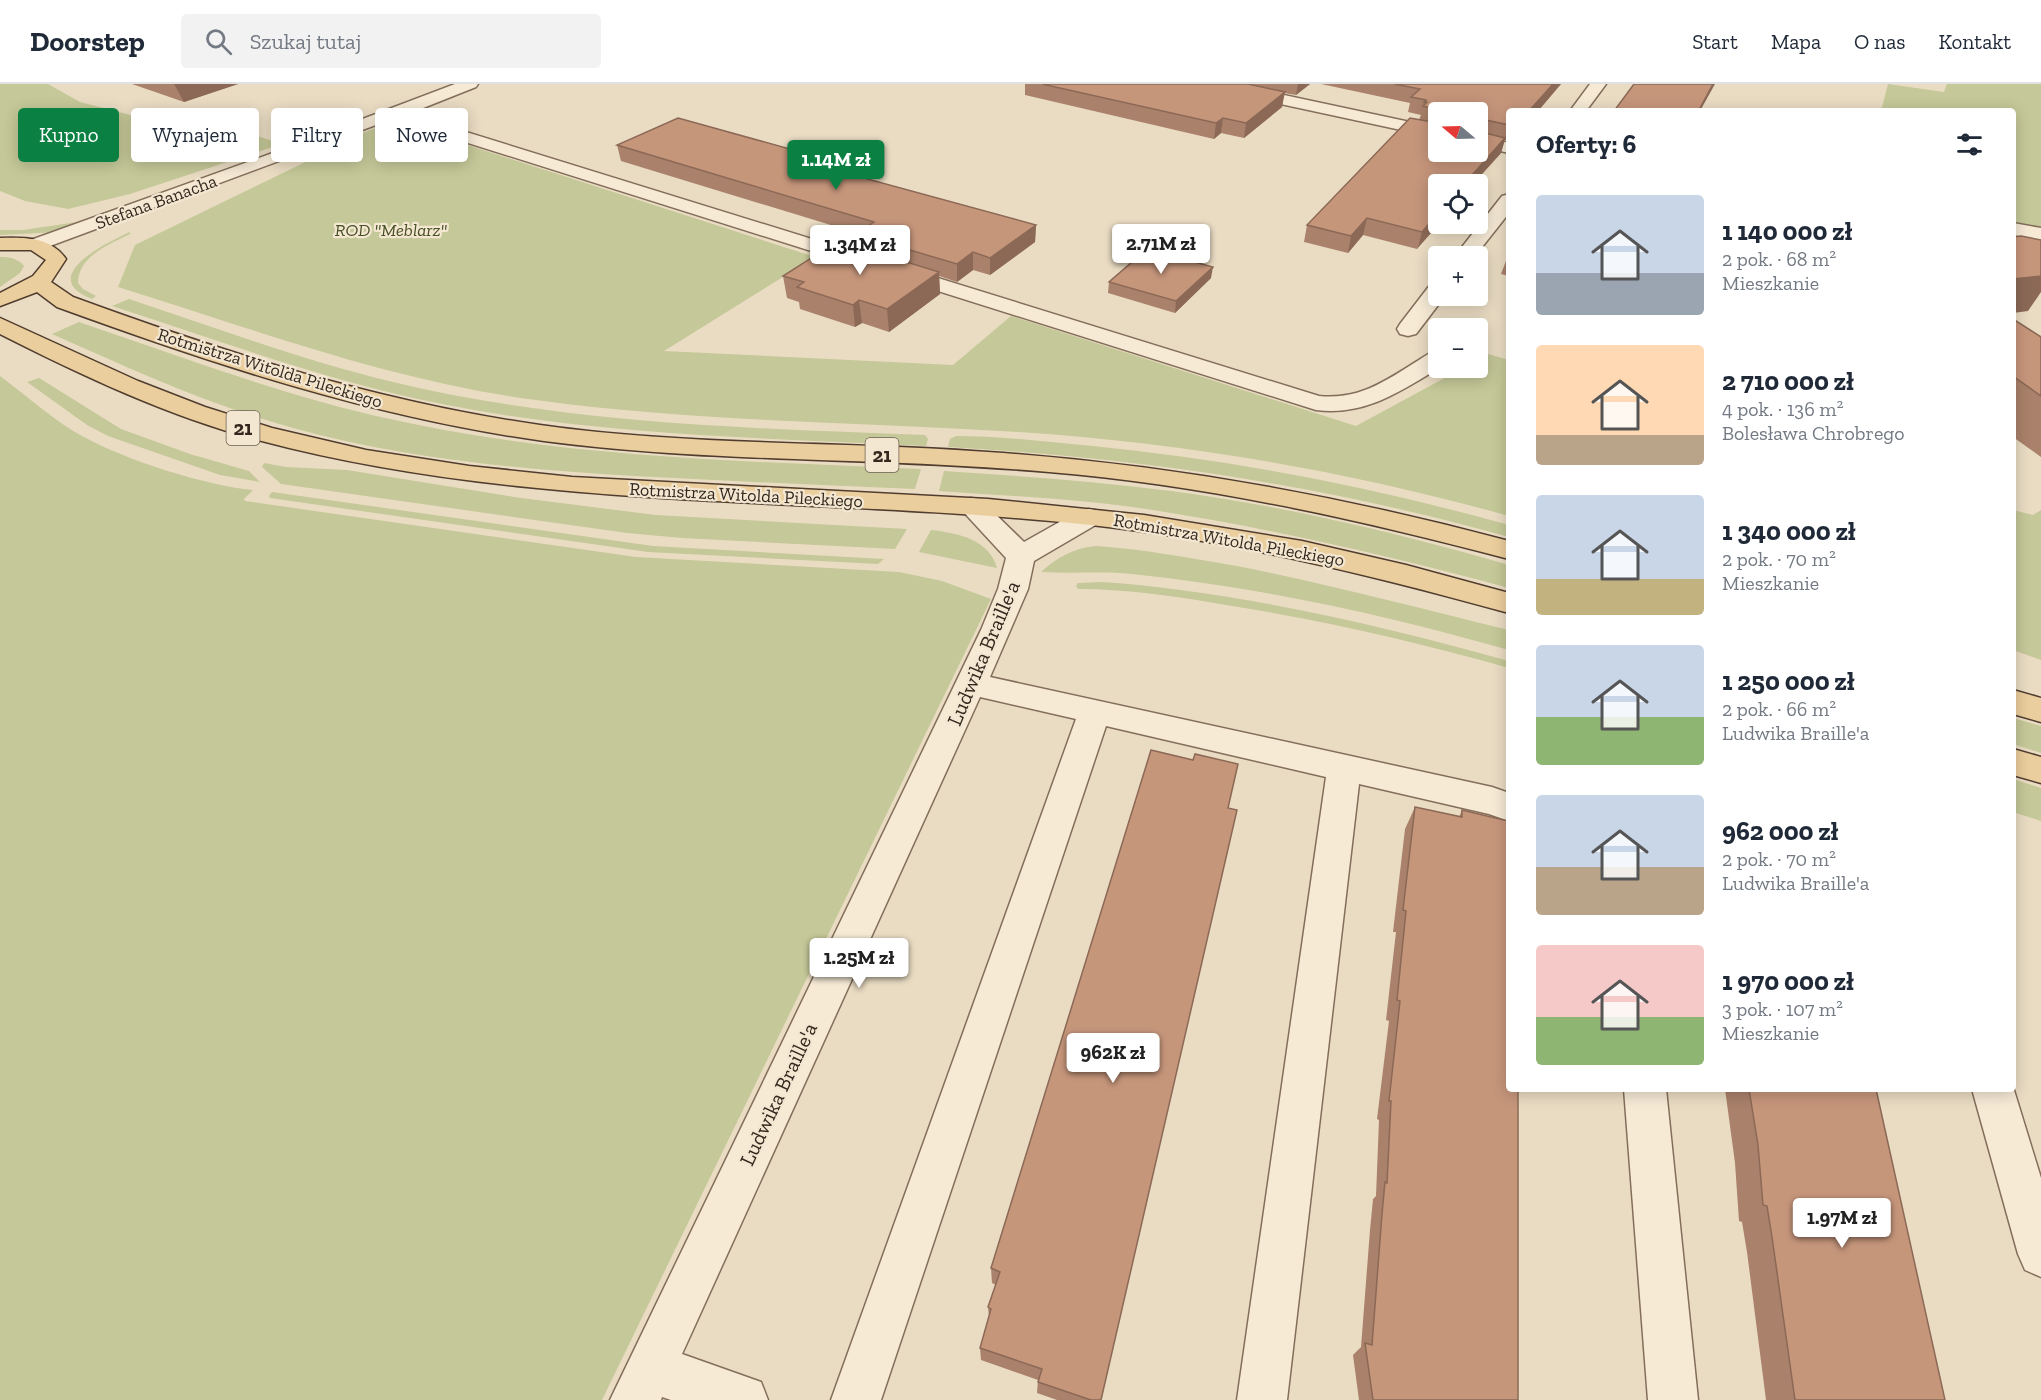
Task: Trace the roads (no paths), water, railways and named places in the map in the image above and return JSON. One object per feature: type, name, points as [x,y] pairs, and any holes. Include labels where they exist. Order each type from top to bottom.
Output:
[{"type":"main road","points":[[0,244],[35,245],[50,250],[56,259],[52,270],[38,283],[0,300]]},
{"type":"main road","name":"Rotmistrza Witolda Pileckiego","points":[[38,283],[65,302],[244,363],[381,403],[482,424],[632,442],[985,459],[1205,482],[1354,510],[1506,549]]},
{"type":"main road","name":"Rotmistrza Witolda Pileckiego","points":[[0,325],[144,392],[218,420],[311,446],[408,466],[501,479],[971,506],[1089,517],[1191,530],[1314,553],[1402,572],[1506,602]]},
{"type":"main road","points":[[2016,703],[2041,710]]},
{"type":"main road","points":[[2016,763],[2041,770]]},
{"type":"street","name":"Stefana Banacha","points":[[408,108],[470,84]]},
{"type":"street","points":[[1211,84],[1428,131]]},
{"type":"street","points":[[1580,108],[1598,84]]},
{"type":"street","points":[[468,138],[1074,329],[1327,405],[1353,405],[1367,401],[1428,364]]},
{"type":"street","points":[[1488,143],[1506,147]]},
{"type":"street","name":"Stefana Banacha","points":[[35,245],[271,160]]},
{"type":"street","name":"Stefana Banacha","points":[[56,259],[271,160]]},
{"type":"street","points":[[1473,246],[1506,204]]},
{"type":"street","points":[[2016,230],[2041,234]]},
{"type":"street","points":[[1408,329],[1428,303]]},
{"type":"street","name":"Ludwika Braille'a","points":[[971,506],[1021,556]]},
{"type":"street","name":"Ludwika Braille'a","points":[[642,1384],[971,684],[1013,589],[1021,556],[1089,517]]},
{"type":"street","points":[[971,684],[1506,806]]},
{"type":"street","points":[[856,1400],[1095,713]]},
{"type":"street","points":[[1262,1400],[1344,768]]},
{"type":"street","points":[[1645,1092],[1673,1400]]},
{"type":"street","points":[[1994,1092],[2041,1254]]},
{"type":"street","points":[[642,1384],[743,1400]]},
{"type":"park label","name":"ROD \"Meblarz\"","points":[[391,230]]}]
